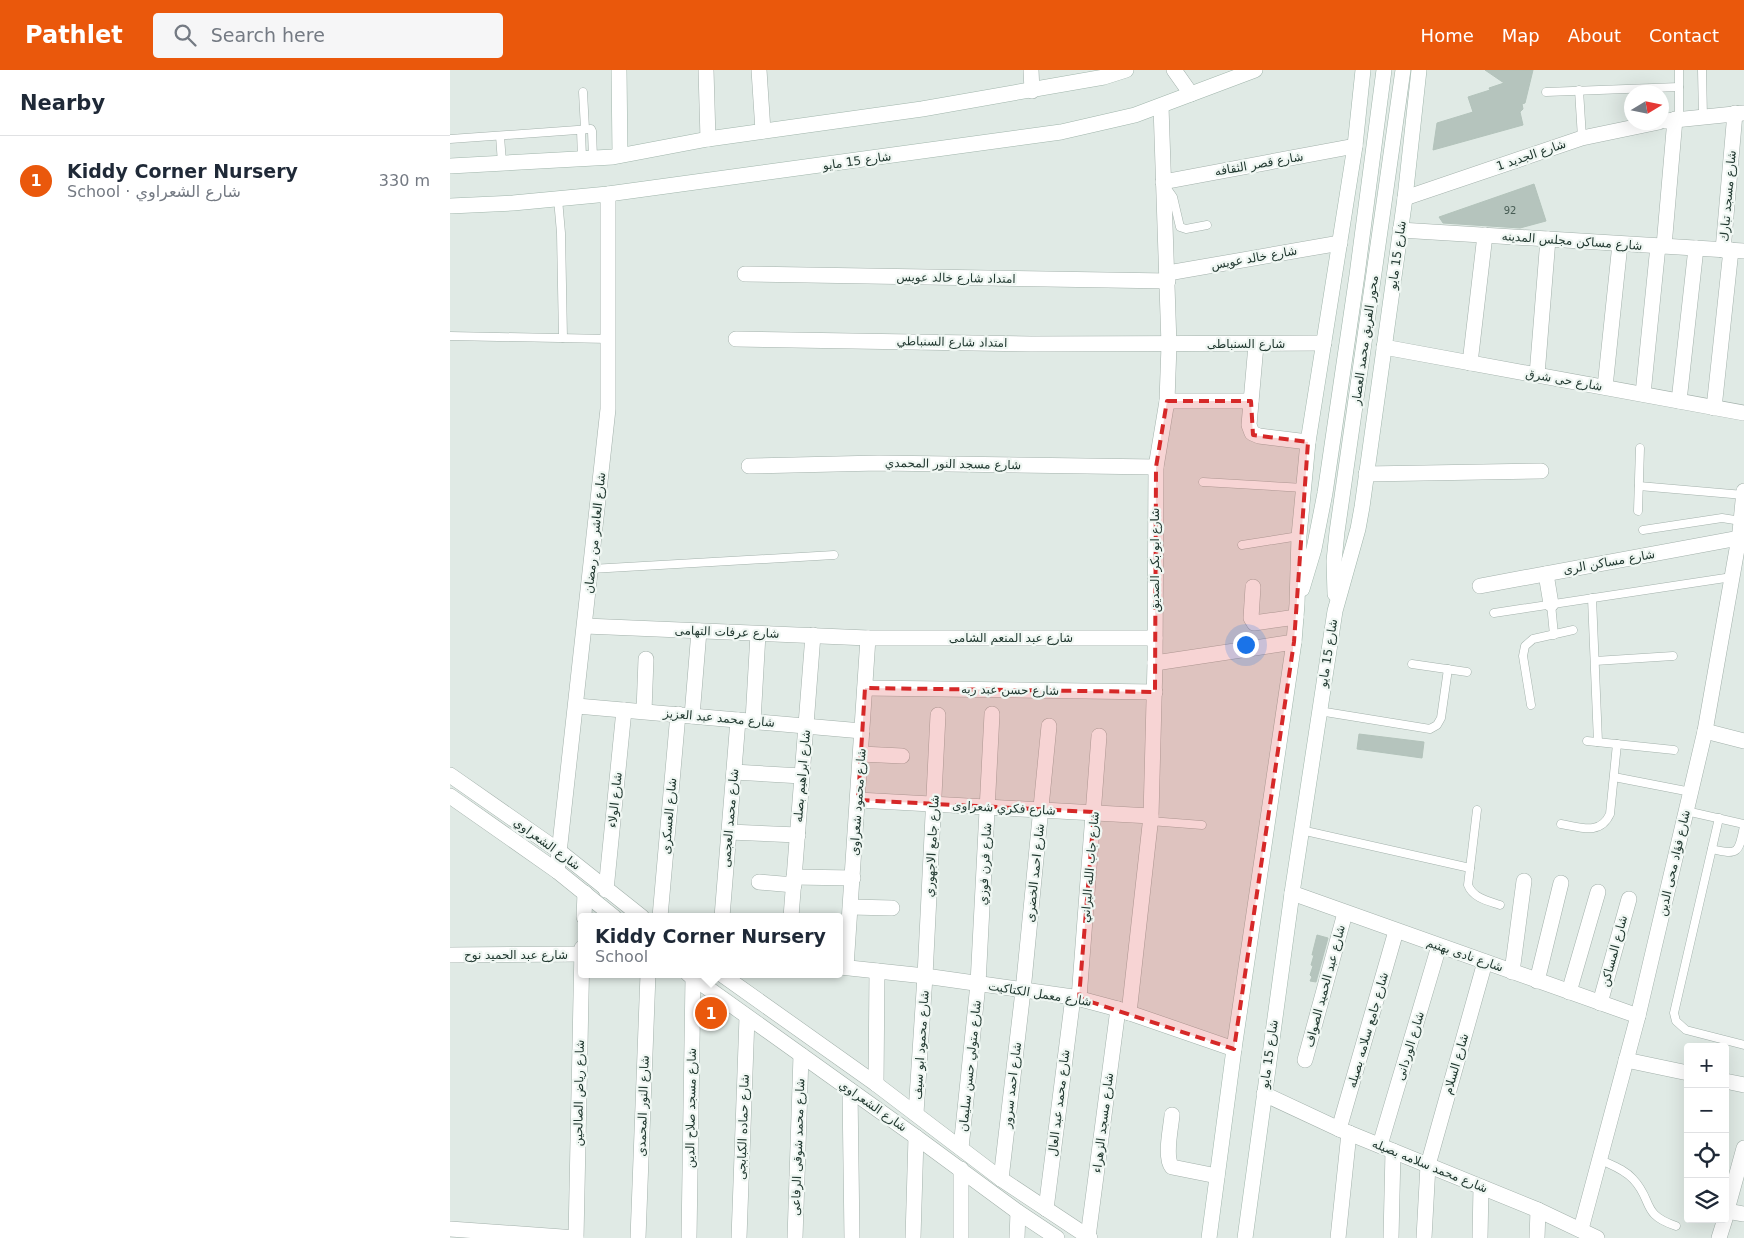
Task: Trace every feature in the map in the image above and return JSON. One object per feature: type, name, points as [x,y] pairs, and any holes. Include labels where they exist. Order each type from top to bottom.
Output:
[{"type":"street","points":[[619,70],[620,155]]},
{"type":"street","points":[[706,70],[708,139]]},
{"type":"street","points":[[760,70],[762,131]]},
{"type":"street","points":[[1031,70],[1032,91]]},
{"type":"street","points":[[450,166],[620,155],[708,139],[922,109],[1032,91],[1104,77],[1126,70]]},
{"type":"street","points":[[1174,70],[1191,94],[1237,70]]},
{"type":"street","name":"شارع 15 مايو","points":[[450,206],[608,194],[1061,132],[1135,115],[1255,70]]},
{"type":"street","points":[[1209,1238],[1234,1049],[1294,642],[1297,611],[1299,536],[1308,442],[1355,146],[1363,70]]},
{"type":"street","name":"محور الفريق محمد العصار","points":[[1297,611],[1314,549],[1325,493],[1357,275],[1384,70]]},
{"type":"street","name":"محور الفريق محمد العصار","points":[[1335,611],[1334,561],[1402,70]]},
{"type":"street","name":"شارع 15 مايو","points":[[1245,1238],[1319,711],[1335,611],[1358,529],[1405,198],[1419,70]]},
{"type":"street","name":"شارع ابو بكر الصديق","points":[[1123,1011],[1150,819],[1155,692],[1156,467],[1166,401],[1169,345],[1161,106]]},
{"type":"street","name":"شارع الجديد 1","points":[[1669,121],[1739,113]]},
{"type":"street","name":"شارع مسجد تبارك","points":[[1714,408],[1733,250],[1739,113]]},
{"type":"street","name":"شارع الجديد 1","points":[[1405,198],[1582,138],[1624,130]]},
{"type":"street","points":[[1643,394],[1661,246],[1667,130]]},
{"type":"street","name":"شارع قصر الثقافه","points":[[1163,182],[1355,146]]},
{"type":"street","name":"شارع العاشر من رمضان","points":[[557,871],[577,706],[608,409],[608,194]]},
{"type":"street","name":"شارع مساكن مجلس المدينه","points":[[1400,230],[1733,250]]},
{"type":"street","points":[[1470,363],[1485,235]]},
{"type":"street","points":[[1537,375],[1548,239]]},
{"type":"street","name":"شارع خالد عويس","points":[[1168,277],[1340,243]]},
{"type":"street","points":[[1605,388],[1620,244]]},
{"type":"street","points":[[1679,401],[1696,248]]},
{"type":"street","name":"امتداد شارع خالد عويس","points":[[745,274],[1168,277]]},
{"type":"street","name":"امتداد شارع السنباطي","points":[[736,338],[1169,345]]},
{"type":"street","name":"شارع السنباطى","points":[[1169,345],[1324,343]]},
{"type":"street","points":[[1256,345],[1249,425],[1252,433],[1260,436],[1308,442]]},
{"type":"street","name":"شارع حى شرق","points":[[1384,347],[1744,413]]},
{"type":"street","points":[[1166,401],[1251,401]]},
{"type":"street","name":"شارع مسجد النور المحمدي","points":[[749,466],[879,463],[1156,467]]},
{"type":"street","points":[[1366,474],[1541,472]]},
{"type":"street","name":"شارع فؤاد محى الدين","points":[[1590,1235],[1599,1159],[1638,1016],[1705,731],[1732,577],[1740,557],[1744,491]]},
{"type":"street","name":"شارع مساكن الرى","points":[[1480,586],[1546,574],[1741,531]]},
{"type":"street","points":[[1546,574],[1551,604]]},
{"type":"street","points":[[1253,587],[1251,618],[1254,623],[1297,611]]},
{"type":"street","name":"شارع عرفات التهامى","points":[[585,626],[868,638]]},
{"type":"street","name":"شارع العسكرى","points":[[660,913],[685,715],[699,631]]},
{"type":"street","name":"شارع محمد العجمى","points":[[722,913],[734,772],[746,720],[758,634]]},
{"type":"street","name":"شارع ابراهيم بصله","points":[[791,913],[814,635]]},
{"type":"street","name":"شارع عبد المنعم الشامى","points":[[868,638],[1155,638]]},
{"type":"street","name":"شارع محمود شعراوى","points":[[843,967],[851,907],[868,638]]},
{"type":"street","points":[[1155,663],[1294,642]]},
{"type":"street","points":[[644,712],[646,659]]},
{"type":"street","name":"شارع حسن عبد ربه","points":[[865,688],[1155,692]]},
{"type":"street","name":"شارع محمد عبد العزيز","points":[[577,706],[862,731]]},
{"type":"street","name":"شارع الولاء","points":[[606,890],[624,710]]},
{"type":"street","name":"شارع فرن فوزي","points":[[978,984],[992,714]]},
{"type":"street","name":"شارع جامع الاجهوري","points":[[926,976],[938,715]]},
{"type":"street","name":"شارع احمد الخضرى","points":[[1023,991],[1049,726]]},
{"type":"street","points":[[1705,731],[1744,741]]},
{"type":"street","name":"شارع جاب الله البراني","points":[[1076,998],[1094,812],[1099,736]]},
{"type":"street","points":[[861,754],[902,756]]},
{"type":"street","points":[[734,772],[802,776]]},
{"type":"street","name":"شارع الشعراوي","points":[[450,775],[559,852],[637,913]]},
{"type":"street","name":"شارع الشعراوي","points":[[450,796],[557,871],[609,913]]},
{"type":"street","name":"شارع فكري شعراوى","points":[[858,800],[1094,812],[1150,819]]},
{"type":"street","points":[[729,832],[798,835]]},
{"type":"street","points":[[759,882],[852,878]]},
{"type":"street","points":[[1512,972],[1524,881]]},
{"type":"street","points":[[1537,981],[1561,883]]},
{"type":"street","points":[[1569,992],[1598,892]]},
{"type":"street","points":[[584,913],[585,893]]},
{"type":"street","name":"شارع نادى بهتيم","points":[[1292,893],[1638,1016]]},
{"type":"street","name":"شارع المساكن","points":[[1600,1003],[1629,899]]},
{"type":"street","points":[[851,907],[892,908]]},
{"type":"street","name":"شارع عبد الحميد الصواف","points":[[1305,1060],[1345,913]]},
{"type":"street","name":"شارع جامع سلامه بصيله","points":[[1338,1238],[1344,1131],[1396,931]]},
{"type":"street","name":"شارع الوردانى","points":[[1391,1238],[1387,1148],[1440,946]]},
{"type":"street","name":"شارع عبد الحميد نوح","points":[[450,955],[578,954]]},
{"type":"street","name":"شارع السلام","points":[[1424,1238],[1428,1165],[1485,962]]},
{"type":"street","name":"شارع معمل الكتاكيت","points":[[843,967],[926,976],[1076,998],[1123,1011],[1234,1049]]},
{"type":"street","points":[[876,1084],[877,971]]},
{"type":"street","name":"شارع محمود ابو سيف","points":[[916,1113],[926,976]]},
{"type":"street","name":"شارع رياض الصالحين","points":[[576,1238],[581,978]]},
{"type":"street","name":"شارع النور المحمدى","points":[[638,1238],[648,978]]},
{"type":"street","name":"شارع مسجد صلاح الدين","points":[[689,1238],[691,978]]},
{"type":"street","name":"شارع الشعراوي","points":[[694,978],[916,1136],[1018,1212],[1057,1238]]},
{"type":"street","name":"شارع الشعراوي","points":[[728,978],[916,1113],[1001,1179],[1089,1238]]},
{"type":"street","name":"شارع متولي حسن سليمان","points":[[961,1148],[978,984]]},
{"type":"street","name":"شارع احمد سرور","points":[[1001,1179],[1023,991]]},
{"type":"street","name":"شارع محمد عبد العال","points":[[1046,1209],[1076,998]]},
{"type":"street","name":"شارع مسجد الزهراء","points":[[1089,1238],[1123,1011]]},
{"type":"street","name":"شارع حماده الكبابجى","points":[[739,1238],[747,1017]]},
{"type":"street","name":"شارع محمد شوقى الرفاعى","points":[[796,1238],[801,1056]]},
{"type":"street","points":[[1626,1060],[1684,1072]]},
{"type":"street","points":[[1729,1082],[1744,1085]]},
{"type":"street","points":[[850,1090],[852,1238]]},
{"type":"street","name":"شارع محمد سلامه بصيله","points":[[1264,1094],[1344,1131],[1538,1210],[1590,1235]]},
{"type":"street","points":[[1172,1115],[1168,1157],[1172,1167],[1217,1176]]},
{"type":"street","points":[[913,1238],[916,1136]]},
{"type":"street","points":[[1729,1205],[1743,1155]]},
{"type":"street","points":[[961,1169],[961,1238]]},
{"type":"street","points":[[1480,1238],[1481,1187]]},
{"type":"street","points":[[1537,1238],[1538,1210]]},
{"type":"street","points":[[1018,1212],[1018,1238]]},
{"type":"street","points":[[1729,1216],[1744,1214]]},
{"type":"street","points":[[1720,1238],[1724,1223]]},
{"type":"street","points":[[450,1229],[576,1238]]},
{"type":"lane","points":[[1669,118],[1679,87],[1679,70]]},
{"type":"lane","points":[[1702,70],[1703,117]]},
{"type":"lane","points":[[1546,92],[1679,87]]},
{"type":"lane","points":[[1579,90],[1582,138]]},
{"type":"lane","points":[[583,92],[583,130],[588,158]]},
{"type":"lane","points":[[450,139],[591,129],[588,158]]},
{"type":"lane","points":[[500,136],[502,163]]},
{"type":"lane","points":[[1163,182],[1173,198],[1180,227],[1207,225]]},
{"type":"lane","points":[[558,199],[561,232],[564,338]]},
{"type":"lane","points":[[450,336],[609,339]]},
{"type":"lane","points":[[1638,511],[1640,448]]},
{"type":"lane","points":[[1203,482],[1304,488]]},
{"type":"lane","points":[[1639,486],[1744,495]]},
{"type":"lane","points":[[1643,530],[1722,518],[1741,531]]},
{"type":"lane","points":[[1242,545],[1299,536]]},
{"type":"lane","points":[[591,569],[834,555]]},
{"type":"lane","points":[[1494,613],[1732,577]]},
{"type":"lane","points":[[1592,598],[1598,742]]},
{"type":"lane","points":[[1551,604],[1554,634]]},
{"type":"lane","points":[[1531,705],[1523,656],[1527,643],[1533,639],[1573,630]]},
{"type":"lane","points":[[1595,661],[1673,656]]},
{"type":"lane","points":[[1412,664],[1467,672]]},
{"type":"lane","points":[[1319,711],[1430,729],[1437,725],[1441,718],[1448,669]]},
{"type":"lane","points":[[1587,741],[1674,750]]},
{"type":"lane","points":[[1561,824],[1594,829],[1604,824],[1610,814],[1617,744]]},
{"type":"lane","points":[[1614,777],[1691,792]]},
{"type":"lane","points":[[1477,810],[1468,885],[1472,893],[1500,905]]},
{"type":"lane","points":[[1686,811],[1744,825],[1740,844],[1736,851],[1728,853],[1712,849]]},
{"type":"lane","points":[[1719,818],[1674,1013],[1679,1025],[1686,1030],[1744,1045]]},
{"type":"lane","points":[[1150,819],[1202,825]]},
{"type":"lane","points":[[1301,830],[1470,868]]},
{"type":"lane","points":[[1599,1159],[1629,1175],[1638,1184],[1653,1214],[1662,1221],[1676,1226]]},
{"type":"highlighted area","points":[[1167,401],[1251,401],[1253,435],[1308,442],[1294,642],[1234,1049],[1079,998],[1094,812],[858,800],[865,688],[1155,692],[1156,467]]},
{"type":"building","points":[[1485,70],[1533,70],[1525,103],[1522,104],[1523,109],[1520,112],[1523,125],[1433,150],[1437,123],[1473,112],[1468,97],[1504,83]]},
{"type":"building","points":[[1534,184],[1546,221],[1520,228],[1443,223],[1439,217]]},
{"type":"building","points":[[1359,734],[1424,742],[1422,758],[1357,749]]},
{"type":"building","points":[[1317,935],[1328,938],[1316,982],[1310,981],[1312,977],[1310,975]]},
{"type":"place","name":"Kiddy Corner Nursery","points":[[711,1013]]}]
